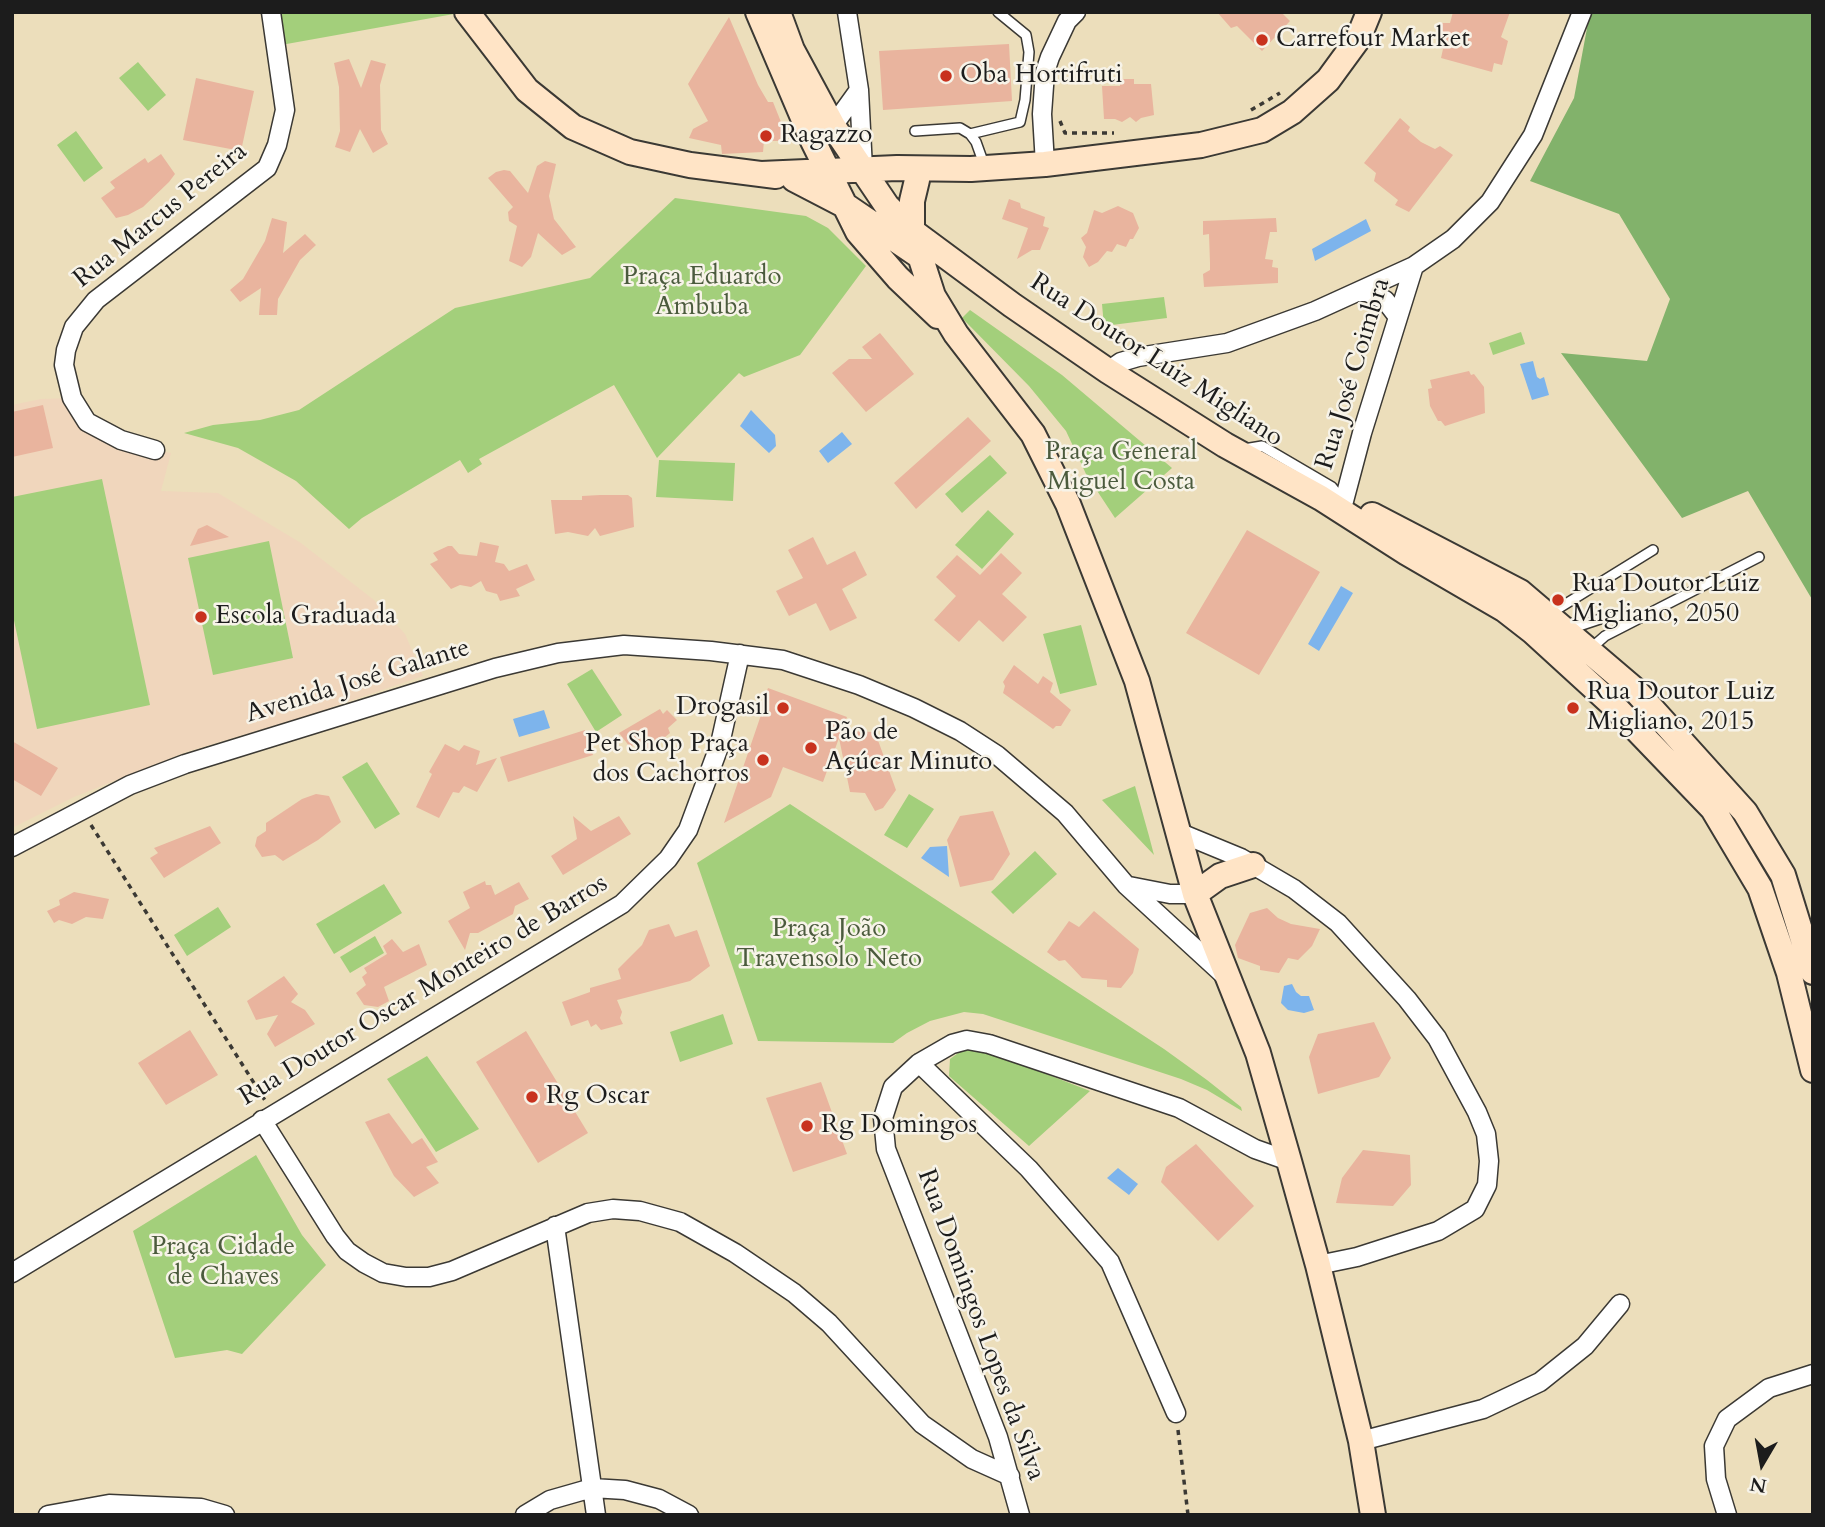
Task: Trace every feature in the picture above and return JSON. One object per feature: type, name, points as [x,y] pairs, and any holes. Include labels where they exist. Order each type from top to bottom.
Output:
[{"type":"main road","points":[[467,12],[527,90],[573,127],[630,152],[690,165],[791,176],[837,188],[868,177],[1045,164],[1201,145],[1262,131],[1292,111],[1328,80],[1358,39],[1369,12]]},
{"type":"main road","points":[[758,12],[813,141],[858,232],[898,278],[956,334]]},
{"type":"main road","name":"Rua Doutor Luiz Migliano","points":[[778,12],[792,50],[833,126],[887,206],[912,231],[962,270],[1108,371],[1234,450],[1335,505],[1505,610],[1613,705],[1713,809],[1759,888],[1789,973],[1812,1062]]},
{"type":"main road","points":[[791,176],[813,141],[833,126]]},
{"type":"main road","points":[[868,177],[917,180],[978,168]]},
{"type":"main road","name":"Rua Doutor Luiz Migliano","points":[[791,176],[837,188],[922,259],[962,270]]},
{"type":"main road","points":[[917,180],[912,201],[912,231],[933,296],[956,334],[1033,434],[1068,504],[1137,681],[1195,894],[1258,1053],[1289,1161],[1318,1265],[1361,1441],[1373,1515]]},
{"type":"main road","name":"Rua Doutor Luiz Migliano","points":[[1335,505],[1421,539],[1520,592],[1635,690],[1745,813],[1783,875],[1813,972]]},
{"type":"main road","points":[[1195,894],[1220,876],[1253,865]]},
{"type":"street","name":"Rua Marcus Pereira","points":[[155,450],[99,430],[80,414],[72,398],[64,365],[69,339],[79,320],[96,300],[267,168],[278,145],[285,110],[271,12]]},
{"type":"street","points":[[847,12],[868,177]]},
{"type":"street","points":[[1045,164],[1042,114],[1045,72],[1049,57],[1067,21],[1076,12]]},
{"type":"street","name":"Rua José Coimbra","points":[[1335,505],[1362,433],[1414,265],[1453,239],[1490,202],[1533,135],[1582,12]]},
{"type":"street","points":[[833,126],[859,90]]},
{"type":"street","points":[[1108,371],[1121,362],[1139,357],[1227,343],[1315,312],[1414,265]]},
{"type":"street","points":[[1357,292],[1367,292],[1385,300],[1398,317]]},
{"type":"street","name":"Avenida José Galante","points":[[12,847],[130,785],[185,764],[495,668],[558,653],[624,645],[740,654],[783,660],[859,685],[915,708],[960,731],[998,755],[1065,813],[1126,885],[1227,978]]},
{"type":"street","name":"Rua Doutor Oscar Monteiro de Barros","points":[[12,1273],[622,904],[668,859],[688,830],[720,744],[740,654]]},
{"type":"street","points":[[1178,832],[1253,865],[1294,889],[1338,923],[1399,990],[1437,1038],[1486,1134],[1489,1161],[1487,1185],[1475,1209],[1438,1231],[1357,1257],[1318,1265]]},
{"type":"street","points":[[1126,885],[1170,894],[1195,894]]},
{"type":"street","name":"Rua Domingos Lopes da Silva","points":[[1020,1515],[989,1414],[886,1149],[883,1118],[893,1087],[919,1063],[952,1044],[967,1040],[989,1044],[1180,1108],[1255,1149],[1289,1161]]},
{"type":"street","points":[[919,1063],[1029,1169],[1110,1262],[1176,1413]]},
{"type":"street","points":[[268,1117],[335,1236],[347,1251],[383,1273],[429,1277],[452,1271],[588,1213],[626,1210],[657,1214],[707,1235],[794,1293],[886,1382],[922,1424],[972,1459],[1010,1476]]},
{"type":"street","points":[[555,1226],[596,1515]]},
{"type":"street","points":[[1361,1441],[1483,1409],[1539,1382],[1585,1346],[1620,1304]]},
{"type":"street","points":[[1727,1515],[1716,1479],[1714,1446],[1727,1419],[1769,1388],[1811,1374]]},
{"type":"street","points":[[525,1515],[550,1500],[593,1488],[625,1490],[659,1499],[689,1515]]},
{"type":"street","points":[[48,1515],[109,1504],[225,1515]]},
{"type":"lane","points":[[970,134],[1020,122],[1025,100],[1029,52],[1026,35],[998,12]]},
{"type":"lane","points":[[915,131],[960,128],[976,142],[978,168]]},
{"type":"lane","points":[[1557,622],[1653,550]]},
{"type":"lane","points":[[1589,650],[1605,636],[1759,558]]},
{"type":"lane","points":[[1557,622],[1606,617],[1639,618]]},
{"type":"path","points":[[1242,116],[1284,91]]},
{"type":"path","points":[[1057,112],[1065,133],[1117,133]]},
{"type":"path","points":[[91,825],[268,1117]]},
{"type":"path","points":[[1176,1413],[1188,1515]]},
{"type":"shaded area","name":"Escola Graduada","points":[[72,398],[99,430],[171,453],[161,491],[218,493],[301,543],[374,600],[405,634],[423,676],[300,718],[186,752],[74,797],[12,828],[12,405],[41,399]]},
{"type":"green space","points":[[276,12],[465,12],[281,45]]},
{"type":"green space","points":[[1590,12],[1813,12],[1813,601],[1748,491],[1682,518],[1561,353],[1647,361],[1670,299],[1619,214],[1530,181],[1574,98]]},
{"type":"green space","points":[[138,62],[166,95],[148,111],[119,78]]},
{"type":"green space","points":[[76,131],[103,168],[84,182],[57,145]]},
{"type":"green space","name":"Praça Eduardo Ambuba","points":[[675,198],[806,216],[828,228],[866,266],[800,355],[744,377],[739,373],[657,458],[614,385],[479,459],[482,464],[468,473],[460,460],[362,518],[349,529],[296,481],[238,448],[184,433],[213,425],[260,420],[299,410],[455,308],[590,278]]},
{"type":"green space","points":[[1164,297],[1167,318],[1104,326],[1102,304]]},
{"type":"green space","name":"Praça General Miguel Costa","points":[[970,310],[1062,375],[1172,468],[1115,518],[1086,474],[1066,431],[1029,386],[962,318]]},
{"type":"green space","points":[[1521,332],[1525,344],[1493,355],[1489,343]]},
{"type":"green space","points":[[990,455],[1007,473],[962,513],[945,494]]},
{"type":"green space","points":[[659,460],[735,463],[733,501],[656,497]]},
{"type":"green space","points":[[102,479],[150,705],[37,729],[12,611],[12,497]]},
{"type":"green space","points":[[988,510],[1014,534],[982,569],[955,545]]},
{"type":"green space","points":[[269,541],[293,658],[213,675],[188,558]]},
{"type":"green space","points":[[1081,625],[1097,685],[1060,694],[1043,634]]},
{"type":"green space","points":[[592,669],[622,715],[596,732],[567,684]]},
{"type":"green space","points":[[367,762],[400,814],[375,829],[342,777]]},
{"type":"green space","points":[[1135,786],[1149,836],[1154,855],[1102,800]]},
{"type":"green space","points":[[909,794],[934,809],[907,848],[884,835]]},
{"type":"green space","name":"Praça João Travensolo Neto","points":[[790,804],[1164,1049],[1241,1107],[1242,1111],[1207,1090],[1181,1079],[983,1014],[964,1012],[930,1021],[893,1043],[758,1041],[697,863]]},
{"type":"green space","points":[[1035,851],[1057,874],[1013,914],[991,892]]},
{"type":"green space","points":[[384,884],[402,913],[334,954],[316,924]]},
{"type":"green space","points":[[218,907],[231,927],[187,956],[174,935]]},
{"type":"green space","points":[[375,936],[384,953],[350,973],[340,957]]},
{"type":"green space","points":[[723,1014],[733,1044],[680,1062],[670,1032]]},
{"type":"green space","points":[[965,1048],[995,1054],[1090,1091],[1029,1146],[949,1076],[950,1059]]},
{"type":"green space","points":[[427,1056],[479,1129],[436,1152],[387,1079]]},
{"type":"green space","name":"Praça Cidade de Chaves","points":[[256,1155],[302,1235],[326,1265],[242,1354],[227,1350],[175,1358],[133,1231]]},
{"type":"water","points":[[1366,219],[1371,231],[1315,261],[1312,249]]},
{"type":"water","points":[[1533,361],[1537,377],[1544,377],[1549,395],[1532,400],[1520,364]]},
{"type":"water","points":[[751,410],[775,435],[776,446],[769,453],[740,426]]},
{"type":"water","points":[[842,432],[852,444],[828,463],[819,451]]},
{"type":"water","points":[[1341,586],[1353,593],[1319,651],[1308,644]]},
{"type":"water","points":[[544,710],[550,728],[519,737],[513,719]]},
{"type":"water","points":[[947,846],[949,877],[921,858],[930,847]]},
{"type":"water","points":[[1292,984],[1301,996],[1309,996],[1314,1010],[1304,1013],[1288,1010],[1281,1003],[1284,986]]},
{"type":"water","points":[[1118,1168],[1138,1184],[1129,1195],[1107,1178]]},
{"type":"building","name":"Carrefour Market","points":[[1217,12],[1281,12],[1290,21],[1262,51],[1237,26],[1231,28]]},
{"type":"building","points":[[1453,12],[1510,12],[1501,37],[1508,41],[1502,65],[1494,63],[1492,72],[1441,58],[1443,49],[1435,46],[1442,23],[1450,23]]},
{"type":"building","points":[[729,17],[758,85],[768,102],[773,102],[783,127],[780,141],[764,141],[763,152],[722,154],[721,145],[689,138],[693,129],[708,121],[688,84]]},
{"type":"building","name":"Oba Hortifruti","points":[[1009,44],[1012,101],[883,110],[879,51]]},
{"type":"building","points":[[349,59],[361,88],[371,60],[386,64],[380,85],[381,130],[388,144],[373,153],[360,129],[350,152],[335,147],[340,131],[339,87],[334,63]]},
{"type":"building","points":[[196,78],[254,91],[241,151],[183,140]]},
{"type":"building","points":[[1120,79],[1134,79],[1134,84],[1151,84],[1154,115],[1136,122],[1130,117],[1122,122],[1104,119],[1102,86],[1120,86]]},
{"type":"building","points":[[1400,118],[1410,127],[1408,131],[1421,142],[1435,149],[1440,146],[1453,155],[1409,212],[1395,205],[1398,200],[1374,181],[1376,173],[1364,163]]},
{"type":"building","points":[[161,154],[175,174],[143,207],[116,218],[101,198],[115,188],[110,182],[145,158],[148,163]]},
{"type":"building","points":[[545,161],[556,164],[549,196],[554,219],[576,247],[562,255],[538,233],[531,257],[522,267],[509,261],[517,226],[509,221],[508,212],[513,207],[488,178],[496,172],[510,171],[528,193],[537,166]]},
{"type":"building","points":[[1009,199],[1020,203],[1021,208],[1045,217],[1043,226],[1049,228],[1040,250],[1032,250],[1017,259],[1028,228],[1002,219]]},
{"type":"building","points":[[1118,206],[1133,213],[1139,228],[1126,247],[1117,244],[1112,252],[1107,251],[1098,262],[1089,267],[1083,257],[1086,247],[1081,238],[1087,233],[1094,210],[1102,213]]},
{"type":"building","points":[[272,218],[287,222],[283,253],[305,234],[316,245],[300,260],[278,299],[277,315],[259,315],[261,288],[240,302],[230,290],[243,279],[265,241]]},
{"type":"building","points":[[1276,218],[1277,232],[1270,232],[1265,259],[1273,260],[1272,267],[1278,268],[1278,283],[1204,287],[1203,274],[1210,270],[1210,263],[1209,234],[1203,235],[1203,221]]},
{"type":"building","points":[[880,333],[914,374],[866,412],[832,373],[849,359],[872,359],[862,347]]},
{"type":"building","points":[[1469,371],[1484,387],[1485,413],[1445,426],[1438,421],[1430,406],[1430,380]]},
{"type":"building","points":[[43,405],[53,448],[12,457],[12,412]]},
{"type":"building","points":[[968,417],[991,441],[916,509],[894,483]]},
{"type":"building","points":[[628,495],[632,498],[634,527],[600,536],[595,528],[588,536],[568,532],[555,534],[551,500],[582,500],[582,496]]},
{"type":"building","points":[[207,525],[229,537],[190,546],[198,529]]},
{"type":"building","points":[[1247,530],[1320,572],[1259,675],[1186,633]]},
{"type":"building","points":[[813,537],[827,565],[855,551],[867,575],[842,589],[857,618],[830,631],[816,603],[789,616],[776,591],[803,578],[788,550]]},
{"type":"building","points":[[480,542],[499,546],[495,562],[504,564],[509,571],[527,564],[535,580],[516,589],[520,596],[500,601],[497,594],[486,591],[481,581],[471,587],[460,585],[451,589],[430,564],[438,560],[433,553],[448,546],[452,546],[459,554],[477,556]]},
{"type":"building","points":[[1001,553],[1022,573],[1002,594],[1027,617],[1003,642],[979,620],[959,642],[934,620],[956,596],[936,577],[957,555],[980,575]]},
{"type":"building","points":[[1014,665],[1038,684],[1043,676],[1053,683],[1050,692],[1071,710],[1061,726],[1053,729],[1003,693],[1003,682]]},
{"type":"building","points":[[768,688],[847,717],[841,731],[875,732],[896,790],[883,808],[875,811],[865,793],[850,792],[839,738],[823,782],[783,767],[771,797],[724,823]]},
{"type":"building","points":[[660,709],[663,714],[667,710],[677,720],[668,728],[670,733],[648,751],[640,741],[630,747],[619,733]]},
{"type":"building","points":[[585,730],[593,755],[508,782],[500,757]]},
{"type":"building","points":[[12,741],[58,768],[41,796],[12,779]]},
{"type":"building","points":[[445,744],[459,751],[464,745],[480,751],[476,765],[497,758],[477,792],[464,786],[459,793],[453,792],[439,818],[416,807],[432,774],[429,772]]},
{"type":"building","points":[[316,794],[329,796],[341,822],[318,840],[283,861],[275,855],[262,857],[255,846],[257,837],[266,831],[266,823],[302,799]]},
{"type":"building","points":[[993,811],[1010,854],[993,880],[960,887],[947,840],[960,816]]},
{"type":"building","points":[[573,816],[591,831],[619,816],[631,834],[563,875],[551,856],[577,839]]},
{"type":"building","points":[[210,826],[221,843],[164,878],[150,858],[158,853],[154,848]]},
{"type":"building","points":[[485,881],[486,885],[491,885],[495,895],[519,882],[529,899],[515,906],[513,914],[478,933],[470,933],[465,950],[448,921],[470,908],[463,892]]},
{"type":"building","points":[[74,892],[109,899],[103,919],[86,917],[72,924],[59,920],[54,923],[47,911],[60,905],[59,900]]},
{"type":"building","points":[[1267,908],[1278,918],[1291,924],[1320,929],[1312,946],[1298,960],[1288,958],[1279,973],[1260,970],[1260,966],[1238,958],[1235,945],[1250,913]]},
{"type":"building","points":[[1094,911],[1139,949],[1133,973],[1121,988],[1107,987],[1107,980],[1082,978],[1065,960],[1059,961],[1047,952],[1069,921],[1079,927]]},
{"type":"building","points":[[669,924],[675,937],[697,930],[710,966],[690,981],[617,1000],[623,1024],[601,1030],[596,1024],[591,1027],[588,1020],[571,1026],[562,1002],[590,992],[590,988],[621,979],[618,969],[642,945],[649,930]]},
{"type":"building","points":[[392,939],[403,952],[419,944],[427,965],[384,987],[389,1001],[378,1007],[364,1005],[356,993],[366,985],[362,977],[367,973],[364,968],[387,954],[383,946]]},
{"type":"building","points":[[284,976],[298,994],[291,1002],[305,1010],[315,1024],[275,1047],[267,1034],[278,1015],[256,1020],[247,1001]]},
{"type":"building","points":[[1374,1022],[1391,1058],[1379,1077],[1318,1094],[1309,1057],[1318,1034]]},
{"type":"building","points":[[190,1030],[218,1075],[166,1105],[138,1063]]},
{"type":"building","name":"Rg Oscar","points":[[526,1031],[588,1133],[538,1163],[476,1062]]},
{"type":"building","name":"Rg Domingos","points":[[821,1082],[847,1154],[793,1172],[766,1098]]},
{"type":"building","points":[[389,1113],[412,1144],[422,1138],[438,1162],[426,1167],[439,1183],[414,1197],[394,1176],[365,1122]]},
{"type":"building","points":[[1196,1144],[1254,1206],[1218,1241],[1161,1182],[1166,1167]]},
{"type":"building","points":[[1363,1150],[1410,1155],[1411,1185],[1393,1206],[1336,1203],[1342,1178]]},
{"type":"place","name":"Carrefour Market","points":[[1262,40]]},
{"type":"place","name":"Oba Hortifruti","points":[[946,76]]},
{"type":"place","name":"Ragazzo","points":[[766,136]]},
{"type":"place","name":"Rua Doutor Luiz Migliano, 2050","points":[[1558,600]]},
{"type":"place","name":"Escola Graduada","points":[[201,617]]},
{"type":"place","name":"Drogasil","points":[[783,708]]},
{"type":"place","name":"Rua Doutor Luiz Migliano, 2015","points":[[1573,708]]},
{"type":"place","name":"Pão de Açúcar Minuto","points":[[811,748]]},
{"type":"place","name":"Pet Shop Praça dos Cachorros","points":[[763,760]]},
{"type":"place","name":"Rg Oscar","points":[[532,1097]]},
{"type":"place","name":"Rg Domingos","points":[[807,1126]]}]
